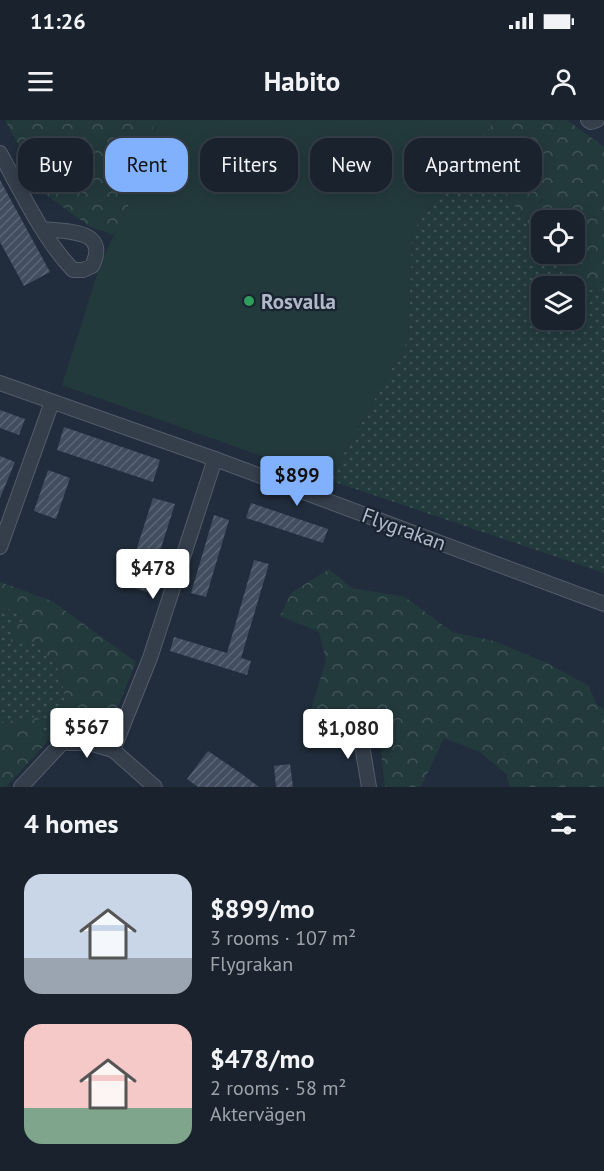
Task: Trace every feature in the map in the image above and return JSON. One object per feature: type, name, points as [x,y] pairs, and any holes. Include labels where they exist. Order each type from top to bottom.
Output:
[{"type":"street","points":[[588,120],[591,122],[597,120]]},
{"type":"street","points":[[0,153],[43,229]]},
{"type":"street","name":"Flygrakan","points":[[0,383],[215,459],[604,604]]},
{"type":"street","points":[[0,546],[52,402]]},
{"type":"street","points":[[113,750],[150,658],[215,459]]},
{"type":"street","points":[[359,727],[369,787]]},
{"type":"street","points":[[21,787],[62,743],[89,743],[113,750],[155,787]]},
{"type":"green space","points":[[5,120],[153,120],[154,138],[105,138],[105,192],[135,192],[114,235],[89,226],[44,192],[93,192],[93,138],[18,138],[18,144]]},
{"type":"green space","name":"Rosvalla","points":[[153,120],[495,120],[482,138],[404,138],[404,192],[442,192],[412,232],[408,340],[329,480],[62,385],[101,262],[135,192],[188,192],[188,138],[154,138]]},
{"type":"green space","points":[[495,120],[567,120],[604,147],[604,297],[585,285],[585,276],[570,276],[558,264],[585,264],[585,210],[531,210],[531,228],[504,192],[542,192],[542,138],[491,138],[489,128]]},
{"type":"green space","points":[[489,128],[491,138],[482,138]]},
{"type":"green space","points":[[442,192],[504,192],[531,228],[531,264],[558,264],[570,276],[531,276],[531,330],[585,330],[585,285],[604,297],[604,573],[329,480],[408,340],[412,232]]},
{"type":"green space","points":[[329,569],[352,588],[405,597],[452,632],[494,641],[547,663],[589,686],[596,704],[604,709],[604,787],[510,787],[506,774],[480,752],[444,738],[421,787],[385,787],[379,731],[311,709],[326,660],[319,632],[280,616],[291,593]]},
{"type":"green space","points":[[0,582],[52,601],[136,662],[110,726],[69,732],[61,673],[36,644],[11,642],[13,624],[24,624],[21,615],[0,605]]},
{"type":"green space","points":[[0,605],[21,615],[36,644],[61,673],[69,732],[48,741],[38,717],[6,721],[0,724]]},
{"type":"green space","points":[[38,717],[48,741],[6,787],[0,787],[0,724],[6,721]]},
{"type":"building","points":[[0,180],[50,272],[24,286],[0,242]]},
{"type":"building","points":[[0,410],[25,419],[19,435],[0,428]]},
{"type":"building","points":[[64,427],[160,460],[153,482],[57,450]]},
{"type":"building","points":[[0,456],[15,462],[0,498]]},
{"type":"building","points":[[48,470],[70,478],[56,519],[34,511]]},
{"type":"building","points":[[153,498],[175,504],[147,592],[125,585]]},
{"type":"building","points":[[251,503],[328,529],[323,543],[246,518]]},
{"type":"building","points":[[214,515],[229,520],[206,597],[191,593]]},
{"type":"building","points":[[254,560],[269,564],[241,658],[251,661],[247,675],[170,651],[174,637],[227,653]]},
{"type":"building","points":[[208,751],[259,787],[198,787],[187,779]]},
{"type":"building","points":[[290,764],[293,787],[276,787],[274,766]]},
{"type":"place","name":"Rosvalla","points":[[249,301]]}]
